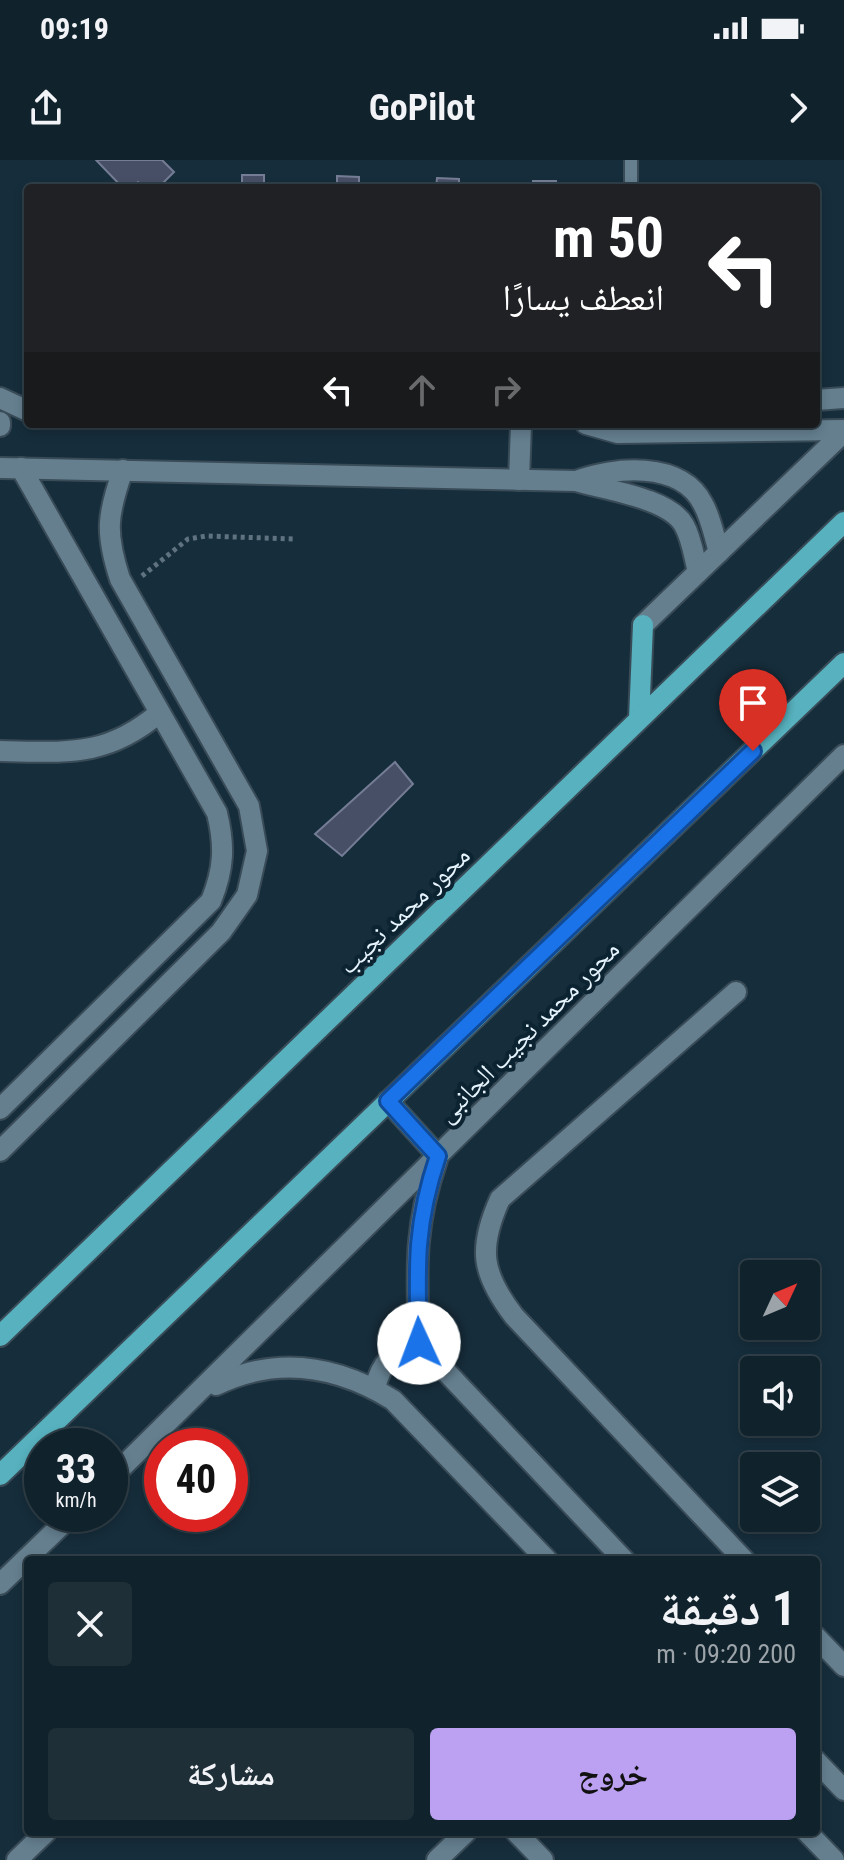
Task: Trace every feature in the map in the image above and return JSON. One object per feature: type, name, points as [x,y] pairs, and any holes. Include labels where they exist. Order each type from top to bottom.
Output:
[{"type":"main road","name":"محور محمد نجيب","points":[[0,1336],[844,522]]},
{"type":"main road","points":[[639,719],[643,625]]},
{"type":"main road","points":[[0,1475],[844,663]]},
{"type":"main road","points":[[388,1101],[438,1156]]},
{"type":"street","points":[[0,398],[24,409]]},
{"type":"street","points":[[820,400],[844,398]]},
{"type":"street","points":[[519,480],[521,428]]},
{"type":"street","points":[[618,493],[618,429],[844,431]]},
{"type":"street","points":[[643,625],[844,431]]},
{"type":"street","points":[[10,468],[576,481],[653,503],[678,516],[691,541],[698,572]]},
{"type":"street","points":[[0,1109],[211,901],[222,873],[224,842],[217,813],[10,468]]},
{"type":"street","points":[[576,481],[618,469],[668,475],[687,486],[702,502],[719,552]]},
{"type":"street","points":[[0,1151],[221,932],[247,895],[257,851],[249,806],[126,589],[108,544],[107,526],[123,470]]},
{"type":"street","points":[[0,751],[77,752],[107,747],[135,734],[159,713]]},
{"type":"street","name":"محور محمد نجيب الجانبى","points":[[128,1462],[844,755]]},
{"type":"street","points":[[736,992],[500,1199],[487,1228],[485,1260],[495,1291],[514,1316],[740,1556]]},
{"type":"street","points":[[438,1156],[422,1203],[416,1261],[419,1343],[620,1556]]},
{"type":"street","points":[[375,1389],[388,1358],[419,1343]]},
{"type":"street","points":[[201,1392],[246,1370],[290,1366],[343,1376],[375,1389],[393,1400],[543,1556]]},
{"type":"street","points":[[29,1556],[54,1532]]},
{"type":"street","points":[[0,1584],[24,1561]]},
{"type":"street","points":[[820,1641],[844,1666]]},
{"type":"street","points":[[820,1765],[844,1790]]},
{"type":"street","points":[[17,1860],[42,1836]]},
{"type":"street","points":[[437,1860],[462,1836]]},
{"type":"street","points":[[520,1836],[543,1860]]},
{"type":"street","points":[[811,1836],[834,1860]]},
{"type":"lane","points":[[631,160],[631,184]]},
{"type":"path","points":[[126,589],[188,539],[206,536],[294,539]]},
{"type":"building","points":[[96,160],[162,160],[174,172],[162,184],[119,184]]},
{"type":"building","points":[[242,175],[264,175],[264,184],[242,184]]},
{"type":"building","points":[[337,176],[359,177],[359,184],[337,184]]},
{"type":"building","points":[[437,178],[459,179],[459,184],[436,184]]},
{"type":"building","points":[[533,181],[556,181],[556,184],[533,184]]},
{"type":"building","points":[[395,762],[413,784],[342,856],[315,834]]},
{"type":"route","points":[[419,1343],[416,1261],[422,1203],[438,1156],[388,1101],[753,751]]}]
